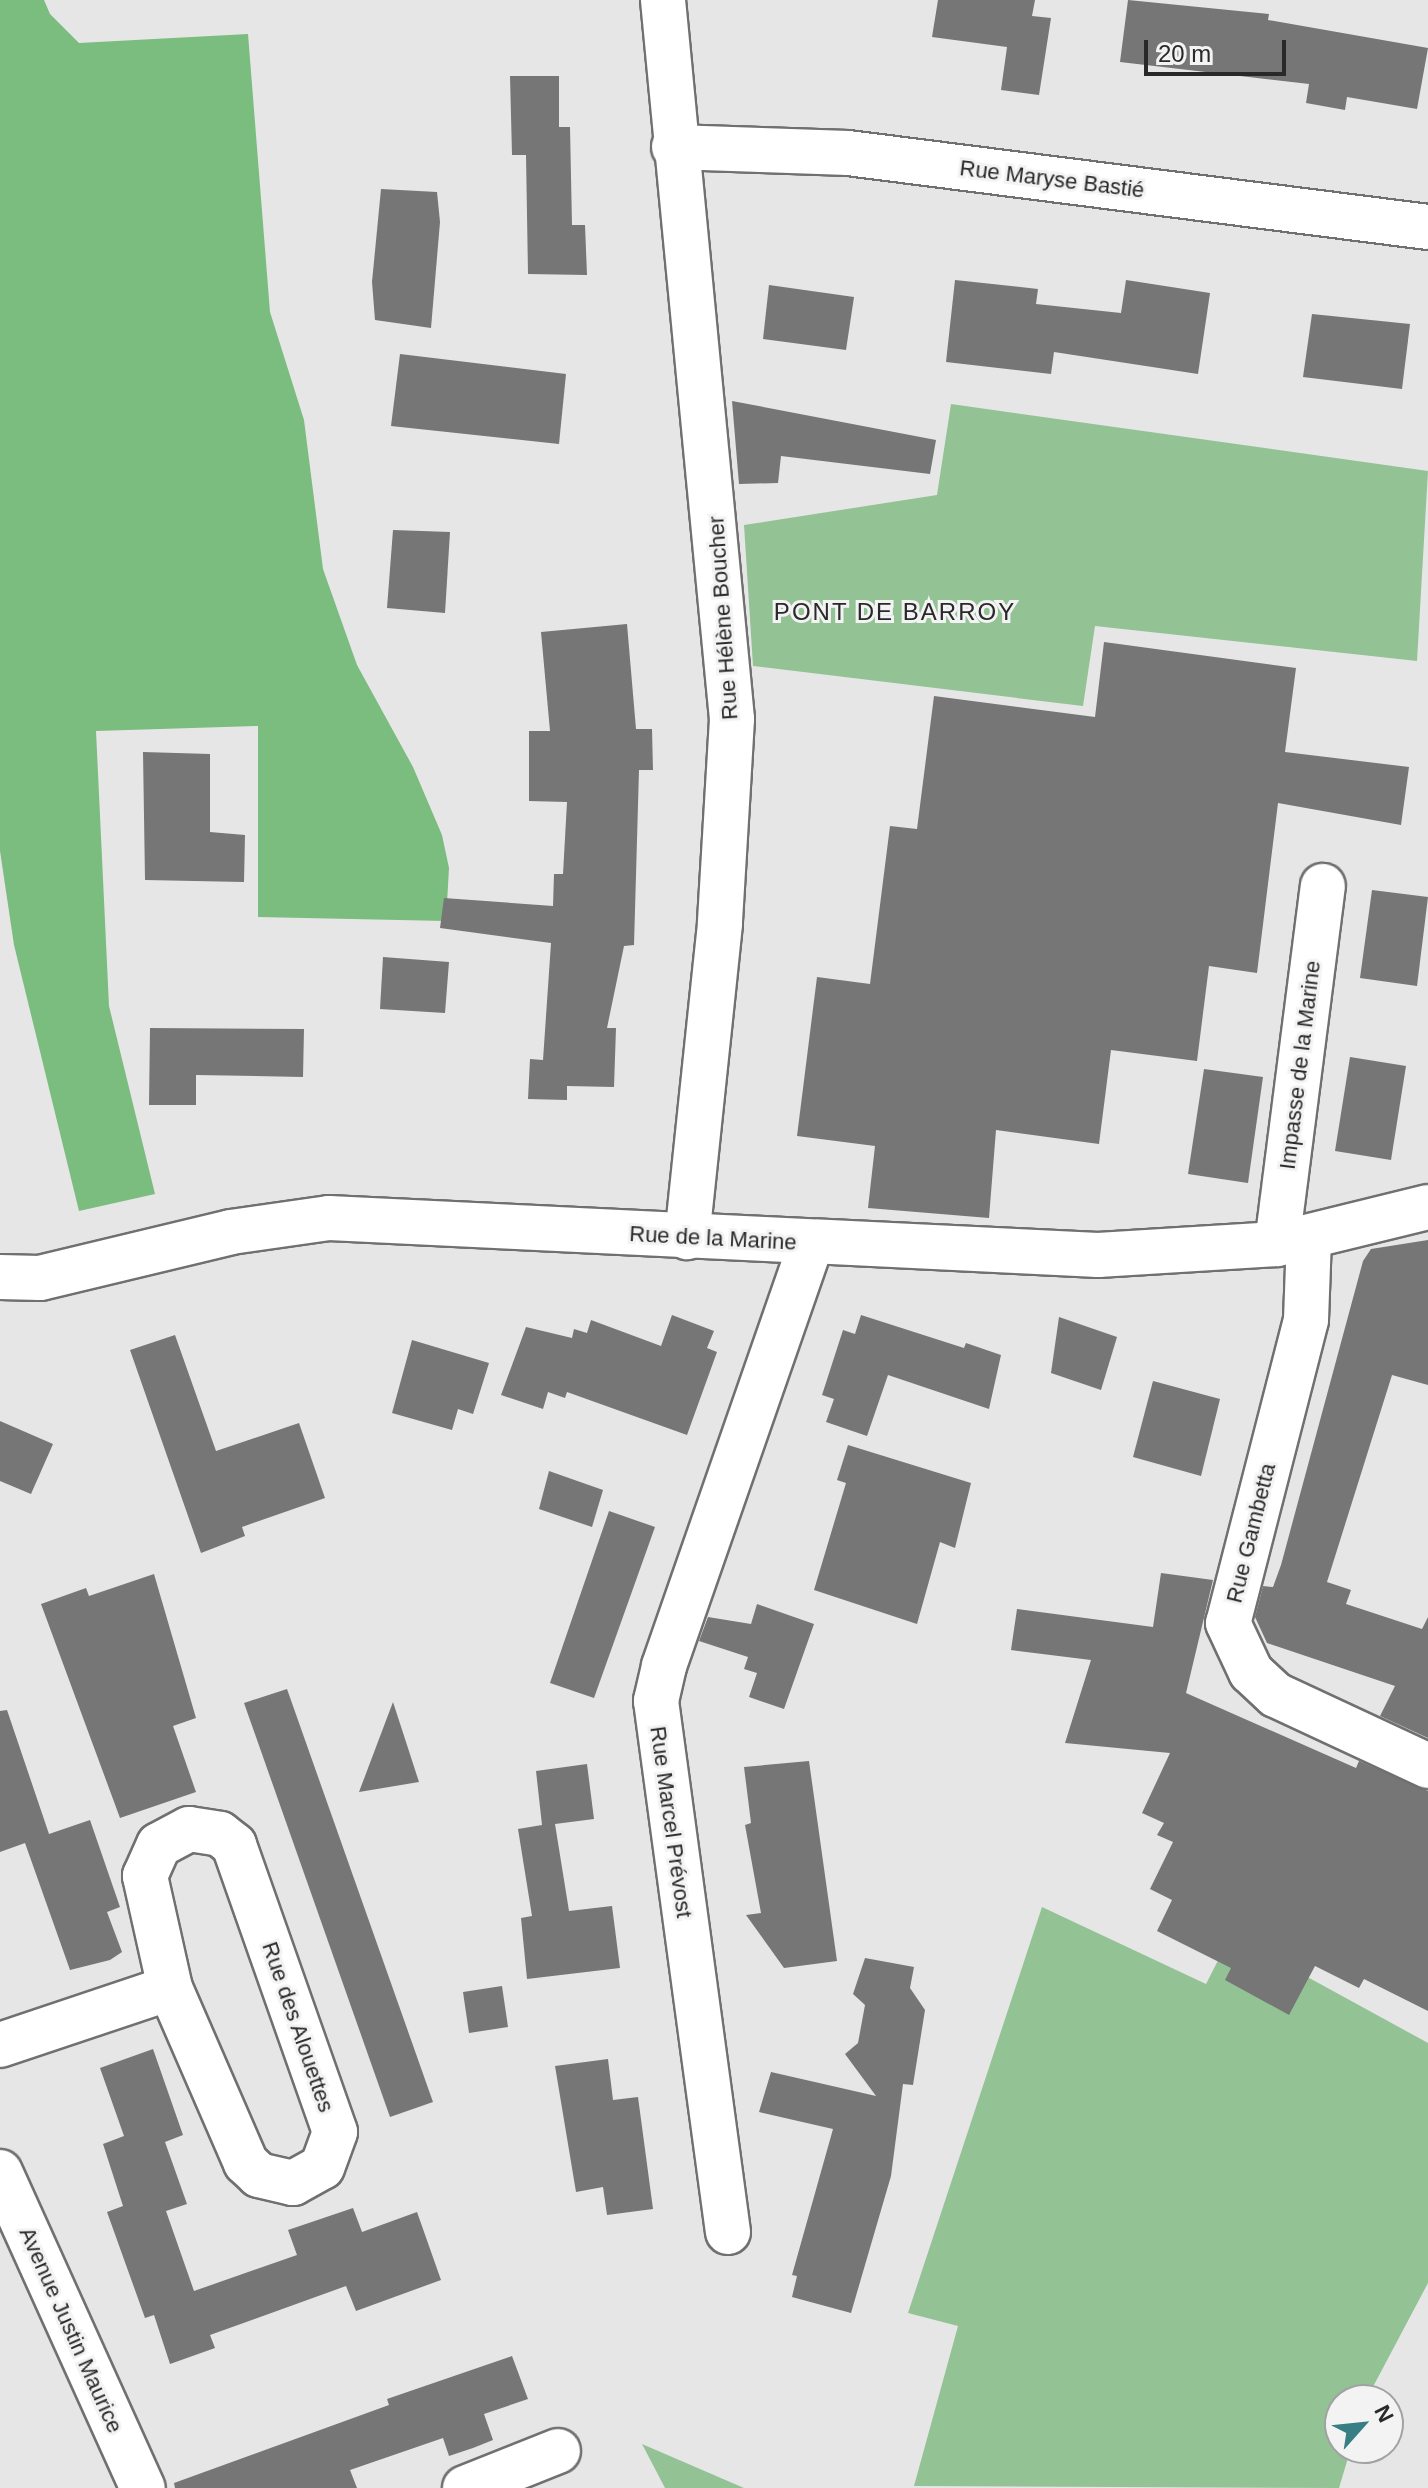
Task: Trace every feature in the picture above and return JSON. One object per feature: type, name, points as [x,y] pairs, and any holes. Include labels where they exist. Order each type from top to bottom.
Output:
[{"type":"street","name":"Rue Hélène Boucher","points":[[663,0],[674,147],[715,509],[732,719],[720,924],[687,1237]]},
{"type":"street","name":"Rue Maryse Bastié","points":[[674,147],[848,153],[1428,227]]},
{"type":"street","name":"Impasse de la Marine","points":[[1293,1241],[1323,886]]},
{"type":"street","name":"Rue de la Marine","points":[[0,1277],[40,1278],[231,1232],[329,1218],[811,1244],[1098,1255],[1293,1241],[1428,1207]]},
{"type":"street","name":"Rue Gambetta","points":[[1293,1241],[1306,1320],[1228,1623],[1251,1672],[1276,1695],[1428,1766]]},
{"type":"street","name":"Rue Marcel Prévost","points":[[728,2232],[656,1701],[664,1666],[811,1244]]},
{"type":"street","name":"Rue des Alouettes","points":[[208,1830],[234,1845],[335,2132],[331,2153],[310,2177],[276,2182],[246,2163],[170,1988],[145,1876],[159,1845],[173,1835],[208,1830]]},
{"type":"street","points":[[0,2045],[170,1988]]},
{"type":"street","name":"Avenue Justin Maurice","points":[[0,2172],[143,2488]]},
{"type":"street","points":[[465,2488],[558,2451]]},
{"type":"green space","points":[[0,0],[44,0],[50,14],[79,43],[248,34],[270,312],[304,420],[323,569],[357,665],[413,767],[442,835],[449,868],[446,921],[258,917],[258,726],[96,731],[109,1006],[155,1194],[79,1211],[14,945],[0,851]]},
{"type":"green space","points":[[951,404],[1428,471],[1417,661],[1095,626],[1083,706],[753,666],[744,525],[937,495]]},
{"type":"green space","points":[[1042,1907],[1206,1984],[1231,1935],[1428,2043],[1428,2283],[1374,2384],[1324,2384],[1324,2464],[1346,2464],[1339,2488],[914,2486],[958,2326],[908,2313]]},
{"type":"green space","points":[[642,2444],[744,2488],[665,2488]]},
{"type":"building","points":[[938,0],[1035,0],[1032,16],[1051,18],[1039,95],[1001,90],[1007,47],[932,37]]},
{"type":"building","points":[[1128,0],[1269,14],[1268,20],[1428,48],[1417,109],[1347,97],[1345,110],[1306,103],[1309,84],[1120,62]]},
{"type":"building","points":[[510,76],[559,76],[559,127],[570,127],[572,225],[585,225],[587,275],[528,274],[526,155],[512,155]]},
{"type":"building","points":[[381,189],[437,192],[440,222],[431,328],[375,320],[372,282]]},
{"type":"building","points":[[955,280],[1038,289],[1036,304],[1121,313],[1126,280],[1210,293],[1198,374],[1054,352],[1051,374],[946,362]]},
{"type":"building","points":[[769,285],[854,297],[846,350],[763,339]]},
{"type":"building","points":[[1312,314],[1410,324],[1402,389],[1303,377]]},
{"type":"building","points":[[400,354],[566,374],[559,444],[391,426]]},
{"type":"building","points":[[732,401],[936,440],[930,474],[781,456],[778,483],[739,484]]},
{"type":"building","points":[[393,530],[450,532],[445,613],[387,608]]},
{"type":"building","points":[[627,624],[636,729],[652,729],[653,770],[639,770],[634,945],[624,946],[607,1028],[616,1028],[614,1087],[567,1086],[567,1100],[528,1099],[530,1059],[543,1060],[551,943],[440,928],[444,898],[553,906],[554,874],[563,874],[567,802],[529,801],[529,731],[550,731],[541,632]]},
{"type":"building","points":[[1104,642],[1296,668],[1285,752],[1409,767],[1401,825],[1278,803],[1257,973],[1209,966],[1197,1061],[1111,1050],[1099,1144],[996,1130],[989,1218],[868,1208],[875,1146],[797,1136],[817,977],[870,984],[890,826],[917,829],[934,696],[1095,717]]},
{"type":"building","points":[[143,752],[210,754],[210,832],[245,835],[244,882],[145,880]]},
{"type":"building","points":[[1372,890],[1428,897],[1417,986],[1360,978]]},
{"type":"building","points":[[383,957],[449,962],[445,1013],[380,1009]]},
{"type":"building","points":[[150,1028],[304,1029],[303,1077],[196,1075],[196,1105],[149,1105]]},
{"type":"building","points":[[1350,1057],[1406,1066],[1391,1160],[1335,1151]]},
{"type":"building","points":[[1204,1069],[1263,1077],[1248,1183],[1188,1174]]},
{"type":"building","points":[[1428,1240],[1428,1385],[1392,1375],[1327,1582],[1351,1590],[1346,1604],[1422,1629],[1428,1617],[1428,1738],[1380,1716],[1395,1686],[1267,1643],[1255,1617],[1263,1586],[1273,1587],[1281,1565],[1363,1261],[1371,1249]]},
{"type":"building","points":[[672,1315],[714,1331],[707,1348],[717,1352],[687,1435],[567,1392],[565,1398],[548,1392],[543,1409],[501,1395],[526,1327],[572,1338],[574,1329],[587,1333],[591,1320],[661,1346]]},
{"type":"building","points":[[861,1315],[964,1348],[966,1343],[1001,1355],[989,1409],[888,1375],[867,1436],[826,1422],[834,1399],[822,1395],[843,1330],[855,1334]]},
{"type":"building","points":[[1059,1317],[1117,1337],[1101,1390],[1051,1373]]},
{"type":"building","points":[[175,1335],[216,1451],[299,1423],[325,1498],[242,1527],[245,1536],[201,1553],[130,1350]]},
{"type":"building","points":[[412,1340],[489,1363],[473,1414],[458,1409],[452,1430],[392,1413]]},
{"type":"building","points":[[1153,1381],[1220,1399],[1201,1476],[1133,1457]]},
{"type":"building","points":[[0,1421],[53,1444],[31,1494],[0,1481]]},
{"type":"building","points":[[848,1445],[971,1483],[955,1548],[940,1542],[917,1624],[814,1590],[846,1483],[837,1480]]},
{"type":"building","points":[[549,1471],[603,1490],[592,1527],[539,1509]]},
{"type":"building","points":[[609,1511],[655,1527],[594,1698],[550,1683]]},
{"type":"building","points":[[1161,1573],[1213,1580],[1186,1693],[1356,1768],[1359,1761],[1428,1791],[1428,2011],[1364,1979],[1359,1988],[1315,1966],[1289,2015],[1225,1980],[1231,1968],[1157,1931],[1172,1900],[1150,1889],[1173,1842],[1157,1835],[1164,1823],[1142,1813],[1170,1753],[1065,1743],[1091,1660],[1011,1650],[1017,1609],[1153,1627]]},
{"type":"building","points":[[154,1574],[196,1718],[173,1726],[196,1792],[120,1818],[41,1604],[86,1588],[89,1596]]},
{"type":"building","points":[[757,1604],[814,1624],[784,1709],[749,1697],[757,1673],[744,1669],[748,1657],[699,1641],[708,1617],[751,1624]]},
{"type":"building","points":[[287,1689],[433,2102],[390,2117],[244,1703]]},
{"type":"building","points":[[393,1702],[419,1782],[359,1792]]},
{"type":"building","points":[[7,1710],[49,1834],[90,1820],[120,1907],[107,1912],[122,1952],[110,1960],[70,1970],[25,1843],[0,1852],[0,1711]]},
{"type":"building","points":[[809,1761],[837,1961],[784,1968],[746,1915],[761,1913],[745,1825],[751,1823],[744,1767]]},
{"type":"building","points":[[587,1764],[594,1819],[555,1824],[569,1911],[612,1906],[620,1968],[527,1979],[521,1918],[532,1916],[518,1829],[542,1825],[536,1771]]},
{"type":"building","points":[[865,1958],[914,1967],[910,1988],[925,2010],[913,2085],[903,2084],[891,2176],[851,2313],[792,2297],[797,2276],[792,2275],[833,2129],[759,2112],[771,2072],[876,2096],[845,2054],[858,2043],[865,2005],[853,1994]]},
{"type":"building","points":[[502,1986],[508,2027],[469,2033],[463,1992]]},
{"type":"building","points":[[153,2049],[183,2135],[165,2142],[187,2204],[166,2211],[194,2291],[297,2255],[288,2230],[353,2208],[362,2232],[417,2212],[441,2280],[356,2311],[346,2286],[210,2335],[215,2348],[170,2364],[154,2315],[145,2318],[107,2212],[123,2206],[103,2144],[124,2136],[100,2068]]},
{"type":"building","points":[[608,2059],[613,2100],[638,2097],[653,2209],[607,2215],[603,2187],[576,2192],[555,2066]]},
{"type":"building","points":[[512,2356],[528,2399],[484,2414],[493,2440],[473,2448],[449,2456],[443,2438],[350,2470],[357,2488],[175,2488],[174,2483],[389,2405],[387,2399]]},
{"type":"district","name":"PONT DE BARROY","points":[[895,612]]}]
